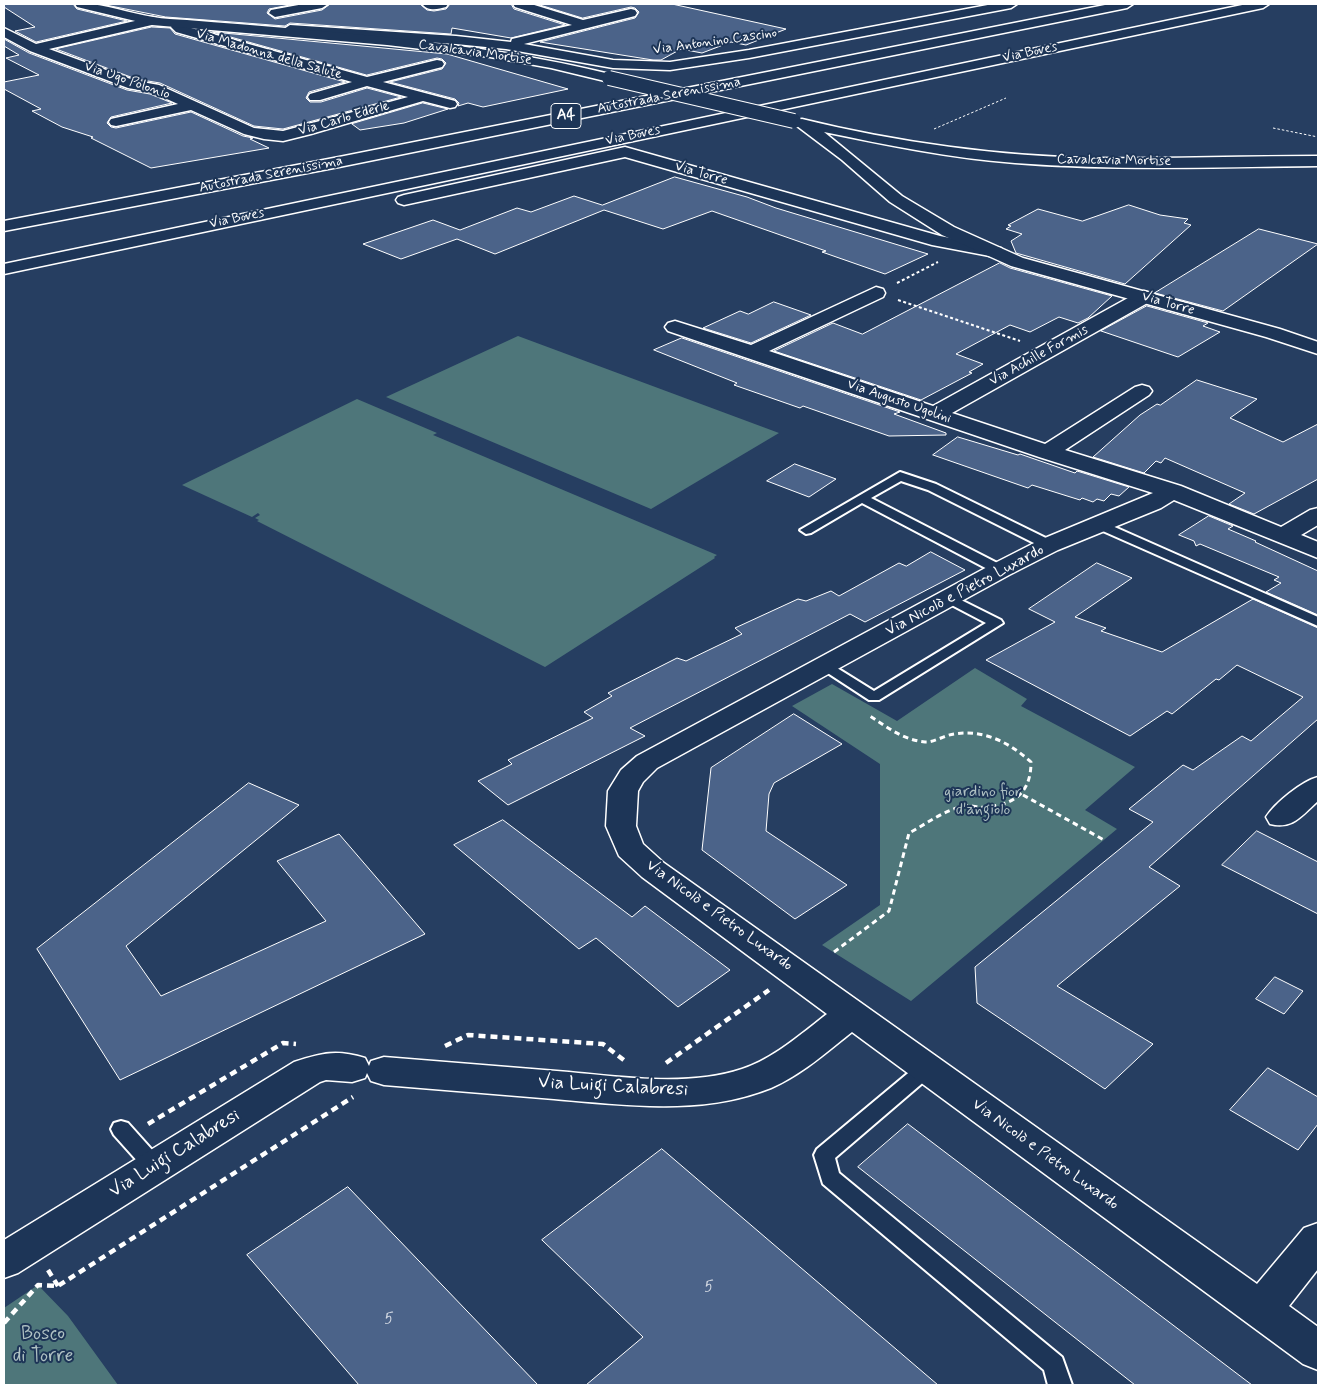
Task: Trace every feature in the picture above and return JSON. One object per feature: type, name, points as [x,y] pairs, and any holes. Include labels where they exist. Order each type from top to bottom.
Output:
[{"type":"main road","points":[[80,4],[147,20]]},
{"type":"main road","points":[[276,13],[322,4]]},
{"type":"main road","points":[[428,4],[434,6],[442,4]]},
{"type":"main road","points":[[520,4],[582,24]]},
{"type":"main road","name":"Via Antonino Cascino","points":[[271,31],[283,29],[393,35],[506,45],[613,64],[670,66],[749,54],[1011,4]]},
{"type":"main road","name":"Autostrada Serenissima","points":[[4,212],[1072,4]]},
{"type":"main road","name":"Autostrada Serenissima","points":[[4,226],[339,162],[1127,4]]},
{"type":"main road","name":"Via Boves","points":[[748,104],[1230,4]]},
{"type":"main road","name":"Via Boves","points":[[4,268],[1263,4]]},
{"type":"main road","points":[[506,45],[631,13]]},
{"type":"main road","name":"Cavalcavia Mortise","points":[[147,20],[490,53],[551,64],[798,122],[912,145]]},
{"type":"main road","name":"Via Ugo Polonio","points":[[35,48],[147,20]]},
{"type":"main road","name":"Via Madonna della Salute","points":[[178,24],[177,28],[206,38],[450,104]]},
{"type":"main road","name":"Via Ugo Polonio","points":[[4,32],[35,48],[133,85],[154,88],[249,132],[264,135]]},
{"type":"main road","name":"Via Madonna della Salute","points":[[315,96],[437,64]]},
{"type":"main road","name":"Via Carlo Ederle","points":[[264,135],[283,136],[306,131],[422,97]]},
{"type":"main road","name":"Via Ugo Polonio","points":[[116,122],[190,106]]},
{"type":"main road","name":"Via Boves","points":[[4,256],[253,207],[721,110]]},
{"type":"main road","name":"Cavalcavia Mortise","points":[[798,122],[847,157],[896,199],[948,231],[1018,262]]},
{"type":"main road","name":"Cavalcavia Mortise","points":[[847,157],[846,148],[853,144],[871,142],[912,145],[1013,158],[1097,163],[1318,161]]},
{"type":"main road","name":"Via Torre","points":[[404,200],[625,152],[938,241],[995,252]]},
{"type":"main road","name":"Via Torre","points":[[1018,262],[1318,348]]},
{"type":"main road","points":[[752,352],[876,293]]},
{"type":"main road","name":"Via Achille Formis","points":[[935,414],[1144,297]]},
{"type":"main road","name":"Via Augusto Ugolini","points":[[675,327],[1047,452],[1173,491],[1318,550]]},
{"type":"main road","points":[[1047,452],[1142,391]]},
{"type":"main road","name":"Via Nicolò e Pietro Luxardo","points":[[1173,491],[1153,503],[1049,546],[1000,570],[647,762],[630,777],[623,791],[621,826],[630,848],[653,870],[1318,1351]]},
{"type":"main road","points":[[1283,536],[1318,515]]},
{"type":"main road","points":[[1281,817],[1318,786]]},
{"type":"main road","name":"Via Luigi Calabresi","points":[[4,1261],[307,1072],[326,1066],[364,1078],[639,1092],[676,1093],[714,1090],[760,1077],[796,1056],[851,1014]]},
{"type":"main road","points":[[1261,1310],[1318,1240]]},
{"type":"lane","points":[[806,530],[900,476],[932,488],[1049,546]]},
{"type":"lane","points":[[862,498],[1000,570]]},
{"type":"lane","points":[[1101,525],[1318,622]]},
{"type":"lane","points":[[824,666],[874,697],[996,623],[949,598]]},
{"type":"lane","points":[[926,1069],[824,1155],[830,1178],[1054,1364],[1060,1385]]},
{"type":"lane","points":[[122,1129],[155,1167]]},
{"type":"path","points":[[939,134],[933,131],[935,128],[1006,98]]},
{"type":"path","points":[[1274,128],[1318,137]]},
{"type":"path","points":[[876,293],[943,259]]},
{"type":"path","points":[[876,293],[1048,350]]},
{"type":"path","points":[[834,952],[889,911],[909,833],[964,806],[984,807],[1008,802],[1022,795],[1032,780],[1031,762],[1004,741],[982,734],[968,733],[951,734],[936,738],[927,743],[902,737],[864,712]]},
{"type":"path","points":[[1022,795],[1104,840]]},
{"type":"path","points":[[665,1064],[776,986]]},
{"type":"path","points":[[438,1050],[468,1034],[603,1044],[626,1062]]},
{"type":"path","points":[[4,1323],[38,1285],[58,1286],[364,1078]]},
{"type":"green space","points":[[518,336],[779,433],[651,509],[386,397]]},
{"type":"green space","points":[[357,399],[437,433],[433,435],[717,555],[545,667],[257,521],[259,520],[255,518],[260,515],[258,513],[252,517],[182,485]]},
{"type":"green space","name":"giardino fior d'angiolo","points":[[975,668],[1027,699],[1021,706],[1135,767],[1085,810],[1117,829],[911,1001],[822,945],[880,905],[880,764],[792,706],[832,684],[897,721]]},
{"type":"green space","name":"Bosco di Torre","points":[[38,1285],[68,1316],[118,1385],[4,1385],[4,1308]]},
{"type":"building","points":[[4,4],[73,4],[77,9],[127,21],[36,42],[15,31],[35,27],[4,7]]},
{"type":"building","points":[[101,4],[295,4],[269,9],[267,13],[275,19],[322,10],[330,4],[420,4],[427,10],[434,11],[446,9],[450,4],[511,4],[514,9],[565,25],[511,38],[452,28],[451,34],[290,23],[285,26],[166,17]]},
{"type":"building","points":[[537,4],[672,4],[786,29],[746,45],[731,42],[702,53],[681,49],[661,60],[653,60],[540,42],[635,18],[639,12],[635,8],[631,7],[583,18]]},
{"type":"building","points":[[152,27],[170,28],[175,34],[345,82],[309,92],[306,98],[310,102],[321,102],[367,88],[401,97],[283,129],[254,126],[160,83],[136,79],[56,49]]},
{"type":"building","points":[[213,32],[447,54],[568,89],[483,107],[468,103],[458,106],[459,103],[455,99],[390,82],[442,69],[446,63],[442,59],[437,58],[367,75]]},
{"type":"building","points":[[4,39],[29,53],[127,90],[150,94],[172,103],[111,117],[107,123],[111,127],[116,128],[191,112],[243,136],[253,138],[250,139],[269,148],[151,168],[91,138],[93,137],[62,127],[32,111],[41,109],[4,89],[4,82],[39,75],[6,58],[19,55],[4,46]]},
{"type":"building","points":[[423,103],[448,109],[404,123],[360,130],[352,124]]},
{"type":"building","points":[[675,177],[747,197],[776,208],[928,254],[885,274],[712,211],[663,229],[604,210],[495,254],[457,239],[401,259],[363,244],[433,220],[460,230],[517,208],[531,212],[574,196],[602,205]]},
{"type":"building","points":[[1129,205],[1160,215],[1188,219],[1184,223],[1191,225],[1125,284],[1016,253],[1011,241],[1022,234],[1006,229],[1011,226],[1008,225],[1038,209],[1082,221]]},
{"type":"building","points":[[1259,229],[1318,244],[1223,311],[1155,293]]},
{"type":"building","points":[[1000,263],[1010,268],[1112,296],[1088,318],[1078,323],[1059,317],[1030,332],[1010,325],[956,354],[983,364],[969,372],[972,373],[921,400],[774,351],[833,323],[862,334]]},
{"type":"building","points":[[774,302],[811,315],[751,343],[703,328],[740,311],[748,314]]},
{"type":"building","points":[[1147,306],[1208,323],[1203,326],[1220,332],[1178,357],[1101,331]]},
{"type":"building","points":[[682,338],[900,412],[894,414],[946,433],[946,435],[889,436],[803,406],[800,408],[734,385],[737,383],[654,350]]},
{"type":"building","points":[[1197,380],[1257,399],[1230,418],[1283,442],[1318,424],[1318,479],[1254,514],[1229,504],[1245,493],[1165,458],[1161,463],[1156,461],[1144,473],[1093,457],[1140,415],[1157,404],[1160,405]]},
{"type":"building","points":[[958,437],[1020,454],[1075,473],[1077,471],[1129,487],[1119,496],[1111,494],[1104,501],[1097,499],[1093,502],[1082,498],[1080,500],[1032,485],[1028,488],[933,455]]},
{"type":"building","points":[[795,464],[836,479],[809,497],[767,481]]},
{"type":"building","points":[[1209,516],[1233,526],[1228,529],[1318,571],[1318,615],[1266,592],[1281,583],[1274,580],[1279,577],[1200,544],[1196,546],[1194,541],[1179,535]]},
{"type":"building","points":[[931,552],[965,570],[865,622],[850,614],[630,728],[645,736],[508,805],[478,781],[512,764],[508,760],[593,718],[584,712],[612,696],[608,693],[677,658],[686,661],[742,634],[735,628],[798,599],[806,601],[831,591],[839,596],[899,563],[906,566]]},
{"type":"building","points":[[1097,563],[1132,578],[1075,617],[1106,628],[1101,631],[1162,652],[1253,599],[1318,628],[1318,719],[1149,867],[1180,886],[1057,986],[1153,1044],[1105,1089],[977,1003],[975,967],[1153,822],[1129,809],[1183,765],[1193,770],[1242,736],[1251,741],[1303,697],[1237,665],[1172,714],[1167,711],[1130,736],[986,660],[1055,622],[1029,609]]},
{"type":"building","points":[[794,714],[842,744],[774,783],[769,794],[766,831],[847,885],[795,919],[702,850],[711,768]]},
{"type":"building","points":[[249,783],[299,805],[126,946],[161,996],[326,921],[277,861],[339,834],[425,934],[120,1080],[37,949]]},
{"type":"building","points":[[503,820],[632,917],[645,906],[730,970],[678,1007],[596,938],[579,949],[454,845]]},
{"type":"building","points":[[1257,831],[1318,862],[1318,914],[1222,865]]},
{"type":"building","points":[[1275,977],[1303,991],[1284,1014],[1256,999]]},
{"type":"building","points":[[1268,1068],[1318,1097],[1318,1124],[1298,1150],[1230,1110]]},
{"type":"building","points":[[908,1124],[1252,1385],[1135,1385],[858,1167]]},
{"type":"building","points":[[662,1149],[938,1385],[586,1385],[643,1337],[542,1240]]},
{"type":"building","points":[[348,1187],[538,1385],[359,1385],[247,1255]]}]
